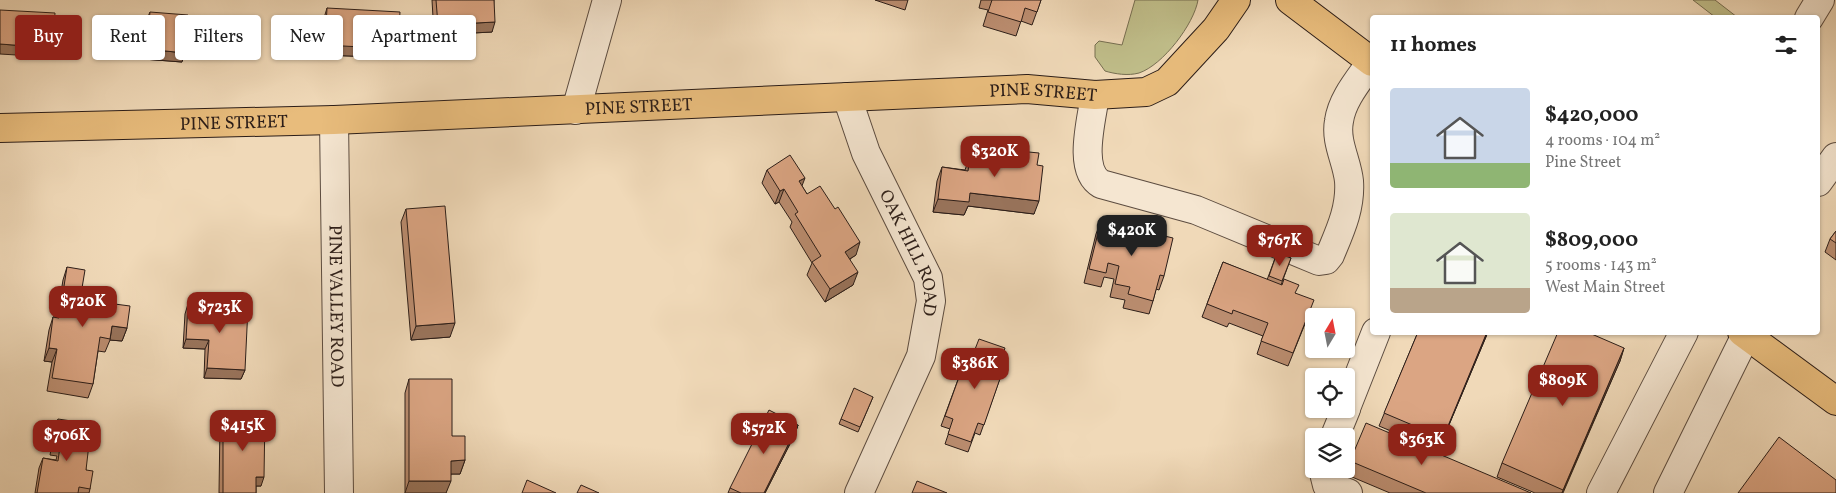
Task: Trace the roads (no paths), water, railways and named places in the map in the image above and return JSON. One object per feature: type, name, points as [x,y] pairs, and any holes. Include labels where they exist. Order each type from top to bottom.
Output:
[{"type":"main road","name":"PINE STREET","points":[[0,132],[576,110],[1027,89],[1071,91],[1095,95],[1146,92],[1167,82],[1216,29],[1236,0]]},
{"type":"main road","points":[[1290,0],[1370,60]]},
{"type":"main road","points":[[1745,335],[1836,401]]},
{"type":"street","points":[[576,110],[607,0]]},
{"type":"street","points":[[1811,15],[1820,0]]},
{"type":"street","points":[[1095,95],[1087,156],[1088,169],[1093,180],[1101,184],[1196,210],[1319,260],[1326,260],[1330,255],[1345,218],[1349,202],[1349,181],[1338,136],[1342,110],[1370,65]]},
{"type":"street","name":"OAK HILL ROAD","points":[[847,97],[866,154],[928,278],[931,301],[921,356],[860,493]]},
{"type":"street","name":"PINE VALLEY ROAD","points":[[334,120],[339,493]]},
{"type":"street","points":[[1820,179],[1836,157]]},
{"type":"street","points":[[1355,386],[1375,335]]},
{"type":"street","points":[[1601,493],[1682,335]]},
{"type":"street","points":[[1668,493],[1744,335]]},
{"type":"street","points":[[1325,478],[1327,485],[1348,493]]}]
